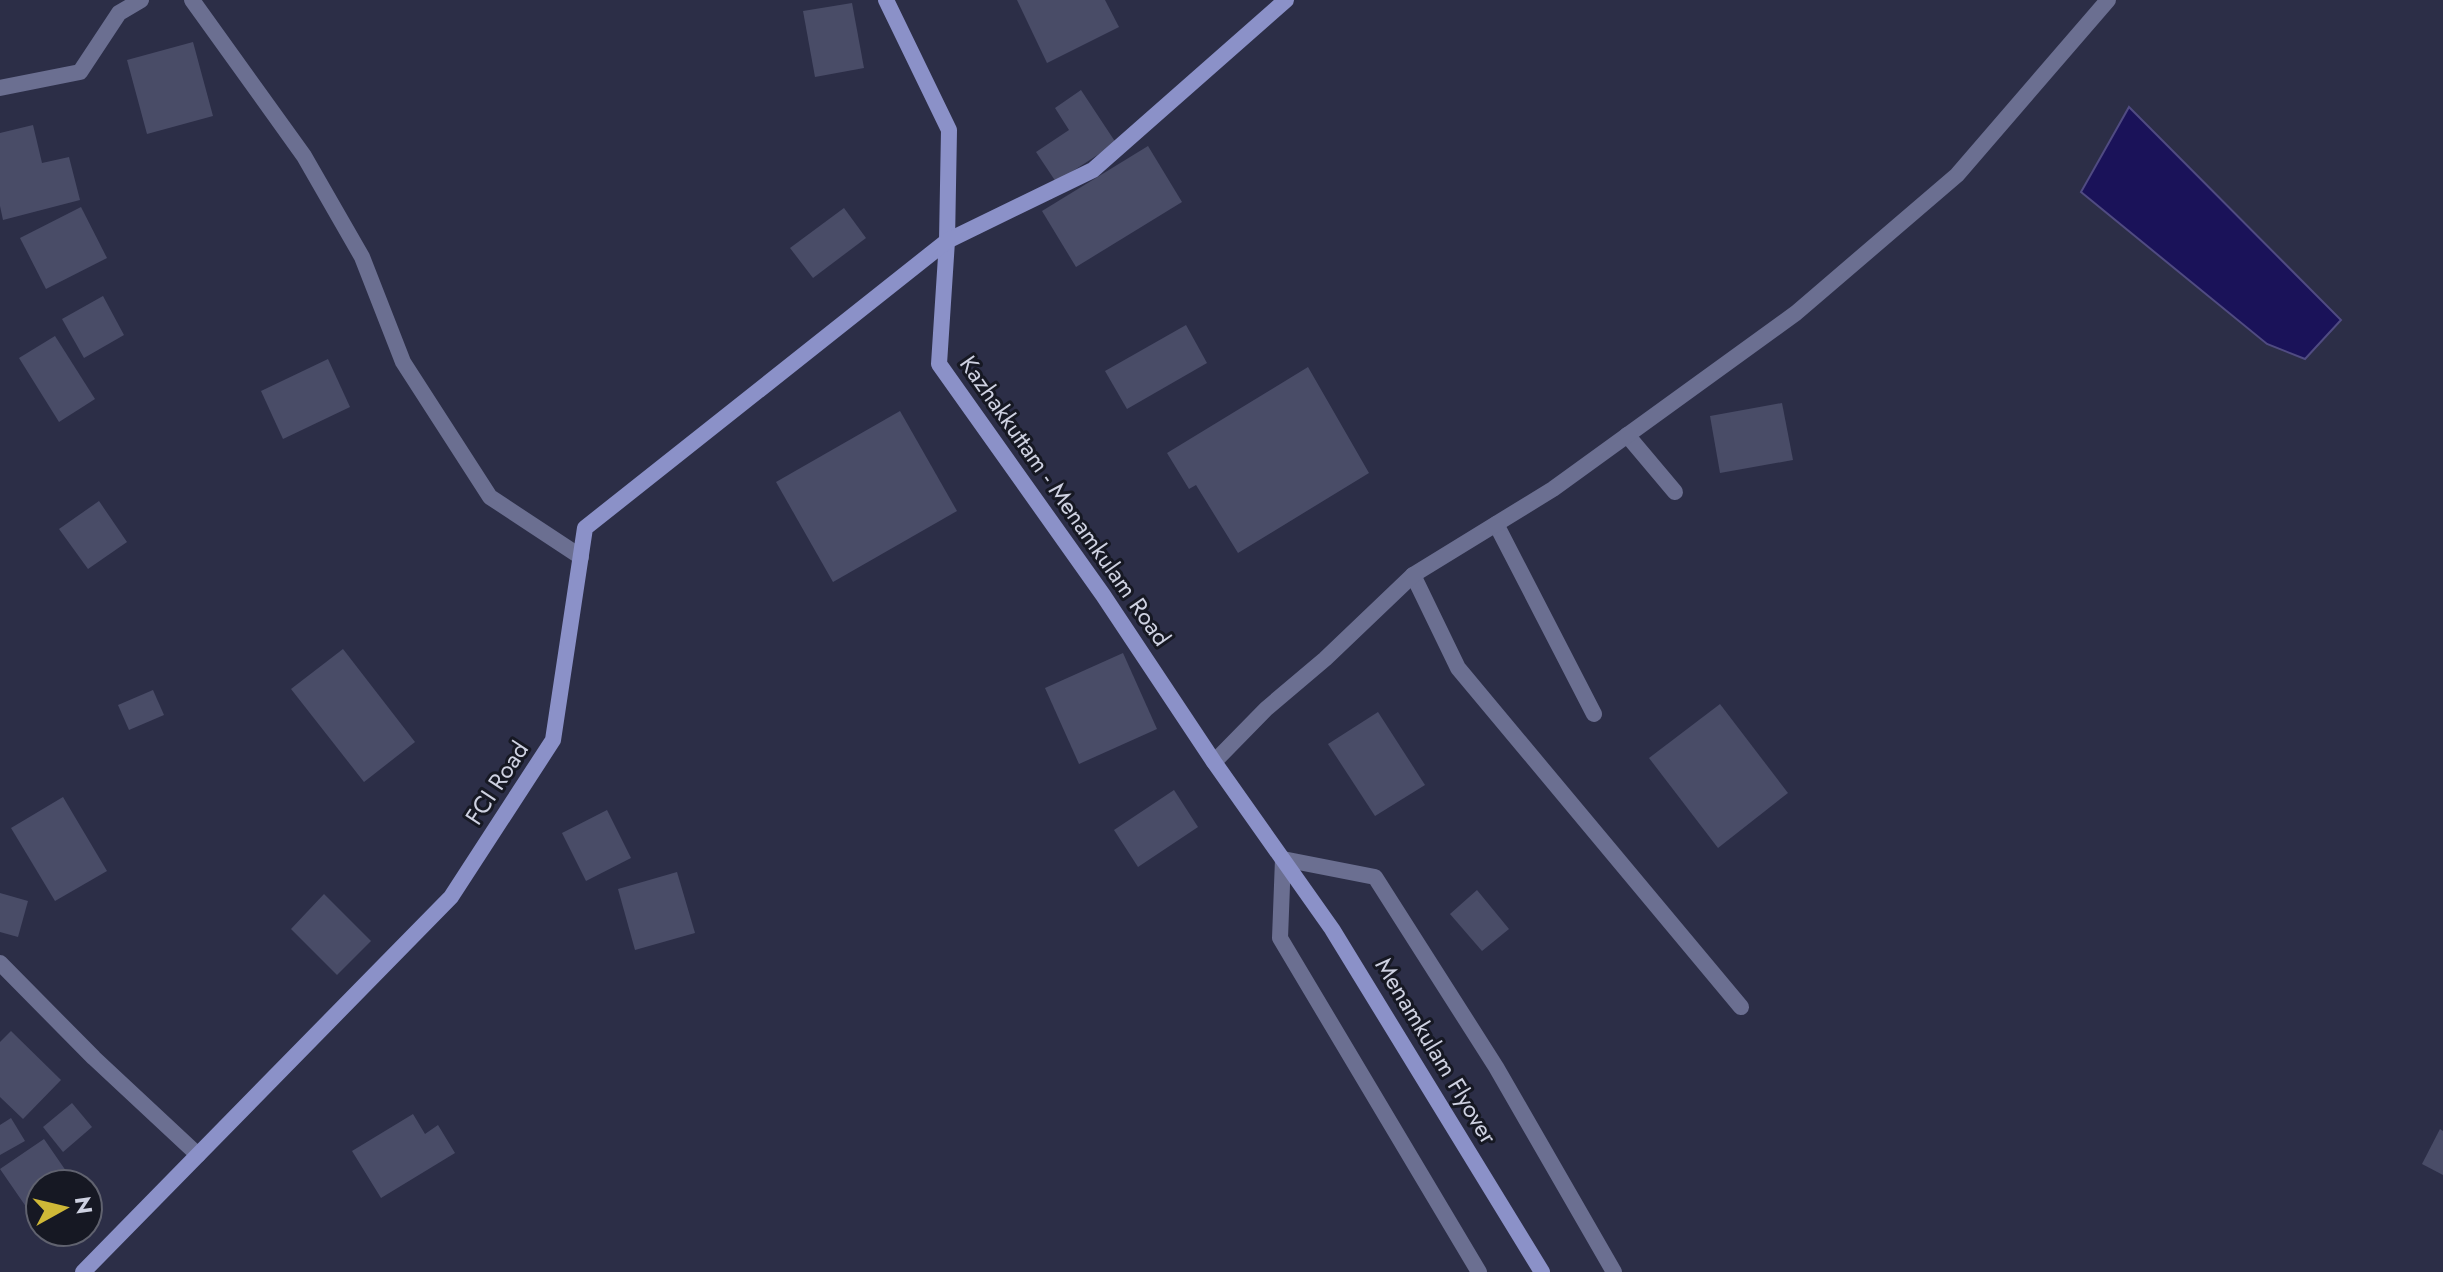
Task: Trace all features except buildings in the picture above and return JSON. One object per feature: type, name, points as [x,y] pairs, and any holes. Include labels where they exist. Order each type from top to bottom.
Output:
[{"type":"street","points":[[0,88],[80,72],[119,13],[141,0]]},
{"type":"street","points":[[192,0],[304,156],[362,257],[403,362],[490,497],[581,557]]},
{"type":"street","name":"Kazhakkuttam - Menamkulam Road","points":[[886,0],[949,130],[947,241],[939,364],[1103,595],[1283,859]]},
{"type":"street","name":"FCI Road","points":[[83,1272],[451,897],[553,740],[585,528],[947,241],[1093,170],[1286,0]]},
{"type":"street","points":[[1214,762],[1266,709],[1325,659],[1413,575],[1553,489],[1796,313],[1957,175],[2108,0]]},
{"type":"street","points":[[1627,435],[1675,492]]},
{"type":"street","points":[[1496,524],[1594,714]]},
{"type":"street","points":[[1413,575],[1458,668],[1741,1007]]},
{"type":"street","points":[[1479,1272],[1280,938],[1283,859],[1375,877],[1496,1067],[1614,1272]]},
{"type":"street","name":"Menamkulam Flyover","points":[[1283,859],[1332,929],[1542,1272]]},
{"type":"street","points":[[0,963],[94,1058],[198,1155]]},
{"type":"shaded area","points":[[2129,107],[2341,320],[2305,359],[2267,344],[2081,192]]}]
